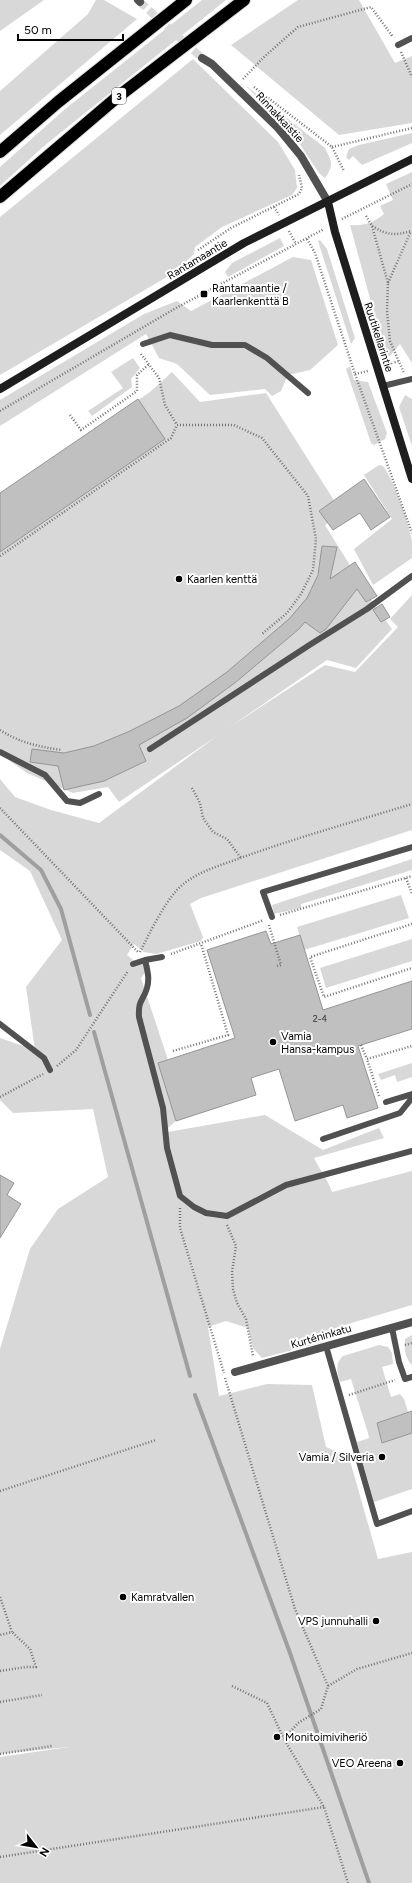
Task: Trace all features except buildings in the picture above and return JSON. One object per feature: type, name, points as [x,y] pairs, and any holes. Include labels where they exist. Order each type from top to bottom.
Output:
[{"type":"highway","points":[[0,152],[58,102],[186,0]]},
{"type":"highway","name":"3","points":[[0,197],[115,99],[244,0]]},
{"type":"main road","name":"Rantamaantie","points":[[0,389],[244,243],[412,159]]},
{"type":"main road","name":"Ruutikellarintie","points":[[328,202],[332,224],[374,363],[383,386],[412,479]]},
{"type":"street","name":"Rinnakkaistie","points":[[202,58],[212,64],[278,128],[301,156],[328,202]]},
{"type":"street","name":"Kurténinkatu","points":[[236,1372],[412,1322]]},
{"type":"lane","points":[[398,45],[412,38]]},
{"type":"lane","points":[[143,344],[170,335],[212,345],[245,345],[267,358],[308,392]]},
{"type":"lane","points":[[383,386],[412,379]]},
{"type":"lane","points":[[150,750],[367,609],[412,576]]},
{"type":"lane","points":[[0,752],[45,775],[66,801],[80,802],[99,794]]},
{"type":"lane","points":[[272,918],[263,892],[412,847]]},
{"type":"lane","points":[[133,964],[144,960],[162,957]]},
{"type":"lane","points":[[144,960],[149,976],[147,988],[138,1005],[138,1017],[163,1108],[167,1148],[180,1196],[194,1207],[206,1213],[226,1216],[286,1185],[412,1151]]},
{"type":"lane","points":[[0,1024],[44,1058],[50,1070]]},
{"type":"lane","points":[[386,1102],[412,1094]]},
{"type":"lane","points":[[323,1139],[400,1113],[412,1098]]},
{"type":"lane","points":[[392,1328],[399,1362],[409,1378]]},
{"type":"lane","points":[[326,1346],[377,1524],[412,1511]]},
{"type":"path","points":[[243,79],[265,56],[298,27],[371,7]]},
{"type":"path","points":[[240,77],[332,147],[344,171]]},
{"type":"path","points":[[332,147],[412,128]]},
{"type":"path","points":[[198,250],[231,228],[299,194],[302,188],[299,174]]},
{"type":"path","points":[[0,411],[176,308],[307,239],[332,224],[412,184]]},
{"type":"path","points":[[366,216],[372,226],[388,283],[387,311],[390,341],[399,361]]},
{"type":"path","points":[[372,226],[381,232],[396,235],[412,230]]},
{"type":"path","points":[[388,283],[412,230]]},
{"type":"path","points":[[307,239],[315,253],[355,374],[412,533]]},
{"type":"path","points":[[137,348],[159,378],[165,405],[177,425]]},
{"type":"path","points":[[70,415],[81,430],[137,391],[137,375],[149,364]]},
{"type":"path","points":[[0,556],[171,438],[177,425]]},
{"type":"path","points":[[177,425],[234,425],[262,438],[308,496],[316,539],[313,570],[301,594],[287,613],[262,634]]},
{"type":"path","points":[[0,730],[13,738],[26,743],[62,750]]},
{"type":"path","points":[[192,788],[200,803],[203,818],[213,832],[227,839],[241,858]]},
{"type":"path","points":[[0,1097],[50,1070],[76,1050],[140,954],[150,933],[176,892],[192,878],[241,858],[412,804]]},
{"type":"path","points":[[0,808],[140,954]]},
{"type":"path","points":[[272,918],[412,876]]},
{"type":"path","points":[[406,878],[412,894]]},
{"type":"path","points":[[162,957],[267,919],[281,965],[278,966]]},
{"type":"path","points":[[412,924],[310,957],[324,997],[412,968]]},
{"type":"path","points":[[173,1051],[228,1035],[201,944]]},
{"type":"path","points":[[362,1045],[381,1103],[386,1102]]},
{"type":"path","points":[[367,1060],[412,1046]]},
{"type":"path","points":[[180,1196],[180,1228],[184,1243],[295,1609],[328,1686],[321,1709],[298,1723],[284,1738]]},
{"type":"path","points":[[223,1215],[236,1246],[232,1272],[234,1289],[237,1303],[246,1319],[254,1367]]},
{"type":"path","points":[[341,1397],[387,1382],[409,1378]]},
{"type":"path","points":[[0,1491],[156,1440]]},
{"type":"path","points":[[0,1597],[12,1632],[30,1649],[36,1667],[0,1671]]},
{"type":"path","points":[[0,1635],[12,1632]]},
{"type":"path","points":[[328,1686],[357,1669],[412,1653]]},
{"type":"path","points":[[232,1686],[267,1703],[284,1738],[324,1807],[348,1883]]},
{"type":"path","points":[[0,1702],[42,1695]]},
{"type":"path","points":[[0,1754],[52,1746]]},
{"type":"path","points":[[0,1857],[324,1807]]},
{"type":"shaded area","points":[[0,0],[44,0],[0,31]]},
{"type":"shaded area","points":[[96,0],[104,0],[137,19],[0,135],[0,91],[88,14]]},
{"type":"shaded area","points":[[202,0],[226,0],[44,146],[0,186],[0,167],[64,110]]},
{"type":"shaded area","points":[[298,0],[359,0],[395,63],[412,56],[412,123],[339,135],[231,45]]},
{"type":"shaded area","points":[[193,59],[278,142],[295,170],[297,188],[292,195],[222,227],[195,247],[194,254],[172,274],[0,375],[0,217]]},
{"type":"shaded area","points":[[245,85],[325,148],[331,166],[325,178],[319,173],[295,137]]},
{"type":"shaded area","points":[[412,133],[412,143],[362,165],[353,156],[349,160],[346,157],[349,149],[359,145]]},
{"type":"shaded area","points":[[412,172],[412,363],[400,344],[390,356],[386,357],[350,225],[368,223],[376,220],[384,214],[380,206],[393,200],[386,184]]},
{"type":"shaded area","points":[[280,238],[284,246],[228,277],[225,272],[232,263]]},
{"type":"shaded area","points":[[320,240],[327,249],[355,338],[351,344],[318,241]]},
{"type":"shaded area","points":[[293,257],[311,260],[338,345],[310,370],[288,375],[281,391],[272,396],[265,389],[210,395],[177,364],[159,358],[146,334],[0,426],[0,400],[144,314],[177,301],[191,311]]},
{"type":"shaded area","points":[[133,358],[140,368],[131,379],[132,387],[92,416],[88,411],[123,388],[111,372]]},
{"type":"shaded area","points":[[350,366],[354,380],[368,382],[387,433],[385,439],[374,445],[371,443],[346,369]]},
{"type":"shaded area","points":[[172,372],[200,402],[266,393],[342,513],[325,525],[374,604],[392,629],[356,668],[327,660],[230,727],[325,665],[355,672],[398,627],[390,619],[412,595],[412,830],[201,898],[190,904],[203,937],[201,941],[156,954],[144,952],[134,944],[127,955],[138,964],[148,962],[150,966],[141,978],[168,1060],[158,1063],[176,1121],[162,1133],[265,1115],[323,1150],[379,1128],[384,1138],[314,1158],[332,1192],[412,1171],[412,1305],[338,1327],[323,1342],[262,1358],[253,1348],[248,1328],[226,1321],[208,1327],[219,1396],[267,1384],[312,1385],[326,1447],[349,1457],[378,1559],[412,1552],[412,1883],[0,1883],[0,1757],[69,1747],[0,1754],[0,1349],[30,1249],[58,1209],[108,1177],[93,1109],[13,1113],[0,1100],[0,1038],[35,1050],[26,987],[62,940],[30,871],[0,850],[0,779],[15,797],[51,810],[99,823],[217,736],[119,802],[108,787],[73,793],[27,773],[0,754],[0,494],[150,392]]},
{"type":"shaded area","points":[[405,395],[412,399],[412,446],[399,407]]},
{"type":"shaded area","points":[[379,465],[383,466],[387,472],[400,502],[411,535],[412,558],[373,585],[354,549],[392,519],[364,475]]},
{"type":"shaded area","points":[[412,859],[412,870],[301,904],[301,908],[274,914],[272,905]]},
{"type":"shaded area","points":[[401,895],[409,918],[304,950],[297,927]]},
{"type":"shaded area","points":[[412,939],[412,961],[326,988],[320,968]]},
{"type":"shaded area","points":[[412,1063],[412,1077],[397,1082],[395,1075],[381,1080],[378,1074]]},
{"type":"shaded area","points":[[412,1335],[412,1365],[406,1357],[405,1339]]},
{"type":"shaded area","points":[[379,1345],[388,1347],[392,1353],[393,1364],[382,1367],[391,1397],[400,1394],[404,1399],[408,1412],[377,1423],[382,1443],[412,1433],[412,1489],[374,1502],[357,1442],[369,1438],[368,1433],[351,1379],[340,1382],[337,1369],[338,1362],[343,1356]]},
{"type":"waterway","points":[[0,835],[41,870],[61,909],[90,1015]]},
{"type":"waterway","points":[[94,1032],[190,1376]]},
{"type":"waterway","points":[[195,1395],[290,1653],[369,1883]]},
{"type":"tunnel","points":[[140,2],[202,58]]},
{"type":"place","name":"Rantamaantie / Kaarlenkenttä B","points":[[204,294]]},
{"type":"place","name":"Kaarlen kenttä","points":[[179,579]]},
{"type":"place","name":"Vamia Hansa-kampus","points":[[273,1042]]},
{"type":"place","name":"Vamia / Silveria","points":[[382,1457]]},
{"type":"place","name":"Kamratvallen","points":[[123,1597]]},
{"type":"place","name":"VPS junnuhalli","points":[[376,1621]]},
{"type":"place","name":"Monitoimiviheriö","points":[[277,1737]]},
{"type":"place","name":"VEO Areena","points":[[400,1763]]}]
